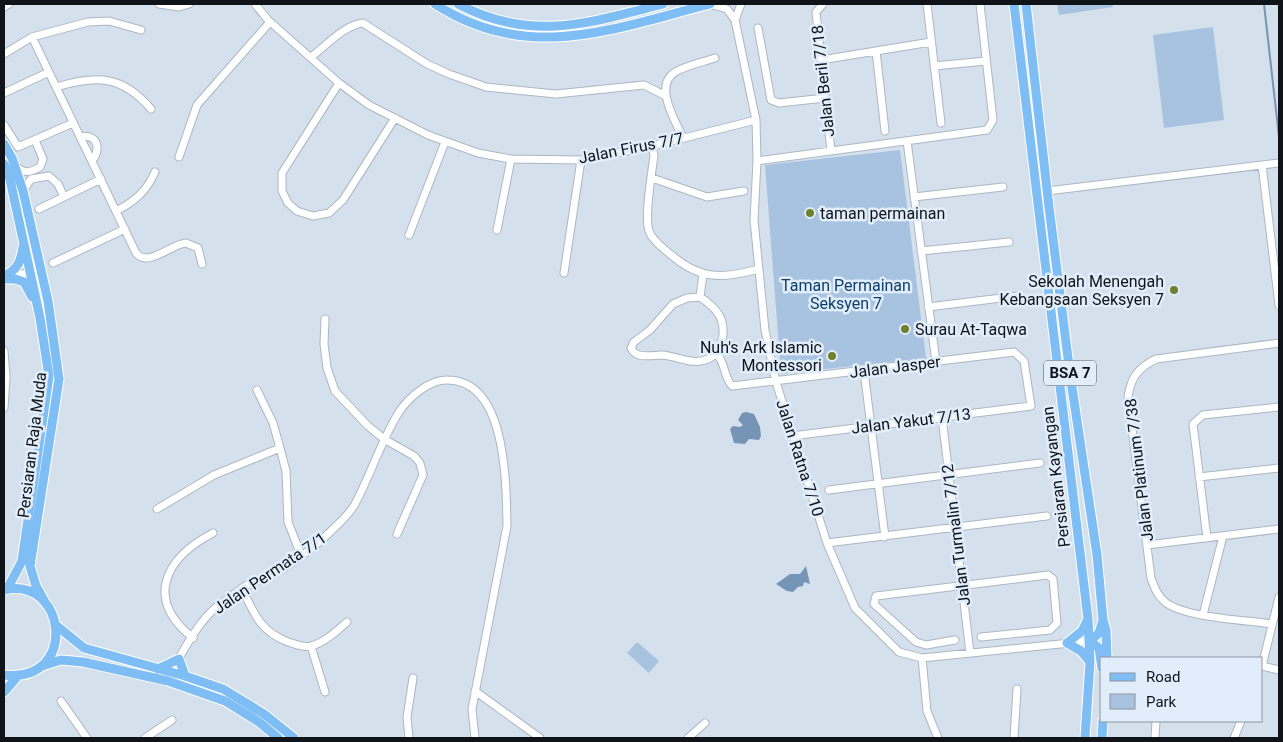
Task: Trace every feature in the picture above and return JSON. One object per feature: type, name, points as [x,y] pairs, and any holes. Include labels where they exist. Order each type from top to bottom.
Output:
[{"type":"main road","points":[[435,4],[467,22],[491,30],[522,36],[551,38],[579,37],[709,4]]},
{"type":"main road","points":[[458,4],[498,21],[551,27],[586,24],[663,4]]},
{"type":"main road","name":"Persiaran Kayangan","points":[[1014,4],[1088,619],[1090,662],[1085,738]]},
{"type":"main road","name":"Persiaran Kayangan","points":[[1026,6],[1070,374],[1097,555],[1103,620],[1106,630],[1107,657]]},
{"type":"main road","name":"Persiaran Raja Muda","points":[[4,144],[14,163],[23,191],[48,301],[59,379],[30,566],[36,586],[53,614],[57,626]]},
{"type":"main road","name":"Persiaran Raja Muda","points":[[4,164],[9,175],[24,242],[40,318],[49,376],[22,561],[5,590]]},
{"type":"main road","points":[[4,278],[16,268],[21,260],[24,242]]},
{"type":"main road","points":[[4,278],[24,282],[40,318]]},
{"type":"main road","points":[[5,590],[28,592],[46,604]]},
{"type":"main road","points":[[1088,619],[1082,631],[1067,643],[1082,651],[1090,662]]},
{"type":"main road","points":[[1100,657],[1099,648],[1090,641],[1099,633],[1103,620]]},
{"type":"main road","points":[[42,666],[54,648],[57,626]]},
{"type":"main road","points":[[57,626],[84,648],[158,669],[169,677],[225,701],[258,722],[278,738]]},
{"type":"main road","points":[[158,669],[179,659],[185,676]]},
{"type":"main road","points":[[4,676],[17,677],[61,660],[169,677],[185,676],[223,689],[264,714],[294,738]]},
{"type":"main road","points":[[4,692],[17,677]]},
{"type":"main road","points":[[1102,738],[1104,722]]},
{"type":"street","points":[[4,7],[9,4]]},
{"type":"street","points":[[159,4],[180,6],[188,4]]},
{"type":"street","name":"Jalan Firus 7/7","points":[[255,4],[270,22],[339,83],[369,105],[446,142],[478,153],[511,159],[581,160],[652,146],[756,120]]},
{"type":"street","points":[[709,4],[727,9],[736,20]]},
{"type":"street","name":"Jalan Ratna 7/10","points":[[740,4],[736,20],[756,120],[757,161],[754,220],[765,330],[776,382],[792,436],[827,544],[855,608],[899,652],[922,658],[1090,641]]},
{"type":"street","name":"Jalan Beril 7/18","points":[[823,4],[816,12],[831,151]]},
{"type":"street","points":[[927,4],[941,123]]},
{"type":"street","points":[[757,161],[987,130],[993,120],[980,4]]},
{"type":"street","points":[[4,54],[32,37],[88,22],[114,22],[141,30]]},
{"type":"street","points":[[179,157],[197,104],[270,22]]},
{"type":"street","points":[[311,57],[348,28],[355,24],[364,23],[427,64],[486,87],[556,94],[644,85],[664,95]]},
{"type":"street","points":[[758,28],[771,100],[779,103],[825,98]]},
{"type":"street","points":[[32,37],[140,257],[147,259],[186,243],[198,248],[202,264]]},
{"type":"street","points":[[821,60],[931,42]]},
{"type":"street","points":[[876,52],[885,131]]},
{"type":"street","points":[[683,138],[664,95],[668,80],[676,72],[715,58]]},
{"type":"street","points":[[934,66],[986,61]]},
{"type":"street","points":[[4,93],[49,72]]},
{"type":"street","points":[[56,88],[75,82],[110,80],[134,91],[151,110]]},
{"type":"street","points":[[339,83],[282,173],[282,191],[288,203],[297,211],[313,216],[329,213],[343,200],[395,118]]},
{"type":"street","points":[[4,125],[18,147],[73,123]]},
{"type":"street","points":[[80,137],[86,136],[94,140],[98,152],[92,161]]},
{"type":"street","points":[[14,163],[20,171],[25,172],[40,167],[44,159],[35,140]]},
{"type":"street","points":[[907,141],[936,362]]},
{"type":"street","points":[[409,235],[446,142]]},
{"type":"street","points":[[652,146],[649,232],[665,250],[682,264],[696,272],[720,277],[759,269]]},
{"type":"street","points":[[497,230],[511,159]]},
{"type":"street","points":[[564,273],[581,160]]},
{"type":"street","points":[[1047,191],[1276,163]]},
{"type":"street","points":[[1262,165],[1279,305]]},
{"type":"street","points":[[116,211],[132,202],[149,186],[155,172]]},
{"type":"street","points":[[23,191],[31,179],[49,176],[58,184],[64,197]]},
{"type":"street","points":[[652,178],[707,197],[744,191]]},
{"type":"street","points":[[39,209],[101,179]]},
{"type":"street","points":[[914,197],[1003,187]]},
{"type":"street","points":[[53,263],[125,229]]},
{"type":"street","points":[[921,251],[1009,242]]},
{"type":"street","points":[[4,278],[41,270]]},
{"type":"street","points":[[700,297],[703,274]]},
{"type":"street","points":[[928,307],[1018,296]]},
{"type":"street","points":[[700,297],[718,313],[724,328],[721,344],[716,353],[707,359],[690,361],[664,355],[640,356],[634,353],[631,348],[634,342],[650,330],[673,304],[688,298],[700,297]]},
{"type":"street","points":[[325,319],[324,344],[327,368],[335,391],[351,410],[384,439],[414,456],[420,463],[423,475],[397,534]]},
{"type":"street","name":"Jalan Platinum 7/38","points":[[1272,624],[1182,611],[1165,602],[1160,597],[1151,578],[1129,402],[1134,376],[1138,370],[1156,359],[1279,343]]},
{"type":"street","points":[[4,351],[6,377],[4,408]]},
{"type":"street","name":"Jalan Jasper","points":[[716,353],[723,360],[726,380],[732,386],[1014,352],[1024,360],[1031,406]]},
{"type":"street","points":[[864,371],[885,537]]},
{"type":"street","name":"Jalan Permata 7/1","points":[[169,677],[210,612],[242,588],[275,573],[301,555],[329,533],[354,506],[384,439],[400,410],[413,395],[432,384],[444,380],[466,382],[476,389],[486,402],[498,428],[507,526],[472,709],[475,738]]},
{"type":"street","points":[[257,390],[273,423],[280,448],[286,471],[288,522],[301,555]]},
{"type":"street","name":"Jalan Yakut 7/13","points":[[792,436],[1031,406]]},
{"type":"street","points":[[1207,538],[1193,424],[1198,418],[1279,407]]},
{"type":"street","name":"Jalan Turmalin 7/12","points":[[942,418],[970,653]]},
{"type":"street","points":[[157,509],[214,475],[280,448]]},
{"type":"street","points":[[829,490],[1040,463]]},
{"type":"street","points":[[1199,477],[1279,468]]},
{"type":"street","points":[[827,544],[1047,516]]},
{"type":"street","points":[[1147,545],[1279,529]]},
{"type":"street","points":[[192,638],[178,626],[171,616],[166,605],[164,590],[168,575],[175,562],[199,540],[213,532]]},
{"type":"street","points":[[1203,615],[1223,536]]},
{"type":"street","points":[[954,640],[926,645],[916,642],[874,604],[876,596],[1048,575],[1053,579],[1057,623],[1050,630],[981,637]]},
{"type":"street","points":[[242,588],[264,629],[288,642],[311,646],[334,633],[347,622]]},
{"type":"street","points":[[1263,662],[1279,597]]},
{"type":"street","points":[[311,646],[325,692]]},
{"type":"street","points":[[922,658],[927,711],[938,738]]},
{"type":"street","points":[[1263,666],[1279,670]]},
{"type":"street","points":[[409,738],[407,718],[413,678]]},
{"type":"street","points":[[1014,738],[1017,689]]},
{"type":"street","points":[[475,692],[540,738]]},
{"type":"street","points":[[61,701],[87,738]]},
{"type":"street","points":[[145,738],[172,720]]},
{"type":"street","points":[[1154,738],[1156,722]]},
{"type":"street","points":[[1234,738],[1241,722]]},
{"type":"street","points":[[688,738],[705,723]]},
{"type":"green space","points":[[1057,4],[1112,4],[1113,7],[1059,15]]},
{"type":"green space","points":[[1213,27],[1224,120],[1164,128],[1153,35]]},
{"type":"green space","name":"Taman Permainan Seksyen 7","points":[[900,150],[926,358],[781,374],[765,165]]},
{"type":"green space","points":[[637,642],[659,661],[649,673],[627,653]]},
{"type":"shaded area","points":[[742,413],[754,414],[760,427],[761,436],[759,440],[749,439],[745,444],[734,443],[730,429],[733,426],[740,427],[743,425],[738,420]]},
{"type":"shaded area","points":[[806,566],[810,584],[804,582],[803,586],[798,587],[793,592],[787,591],[776,584],[790,574],[800,574]]},
{"type":"waterway","points":[[1264,4],[1279,137]]},
{"type":"place","name":"taman permainan","points":[[810,213]]},
{"type":"place","name":"Sekolah Menengah Kebangsaan Seksyen 7","points":[[1174,290]]},
{"type":"place","name":"Surau At-Taqwa","points":[[905,329]]},
{"type":"place","name":"Nuh's Ark Islamic Montessori","points":[[832,356]]}]
